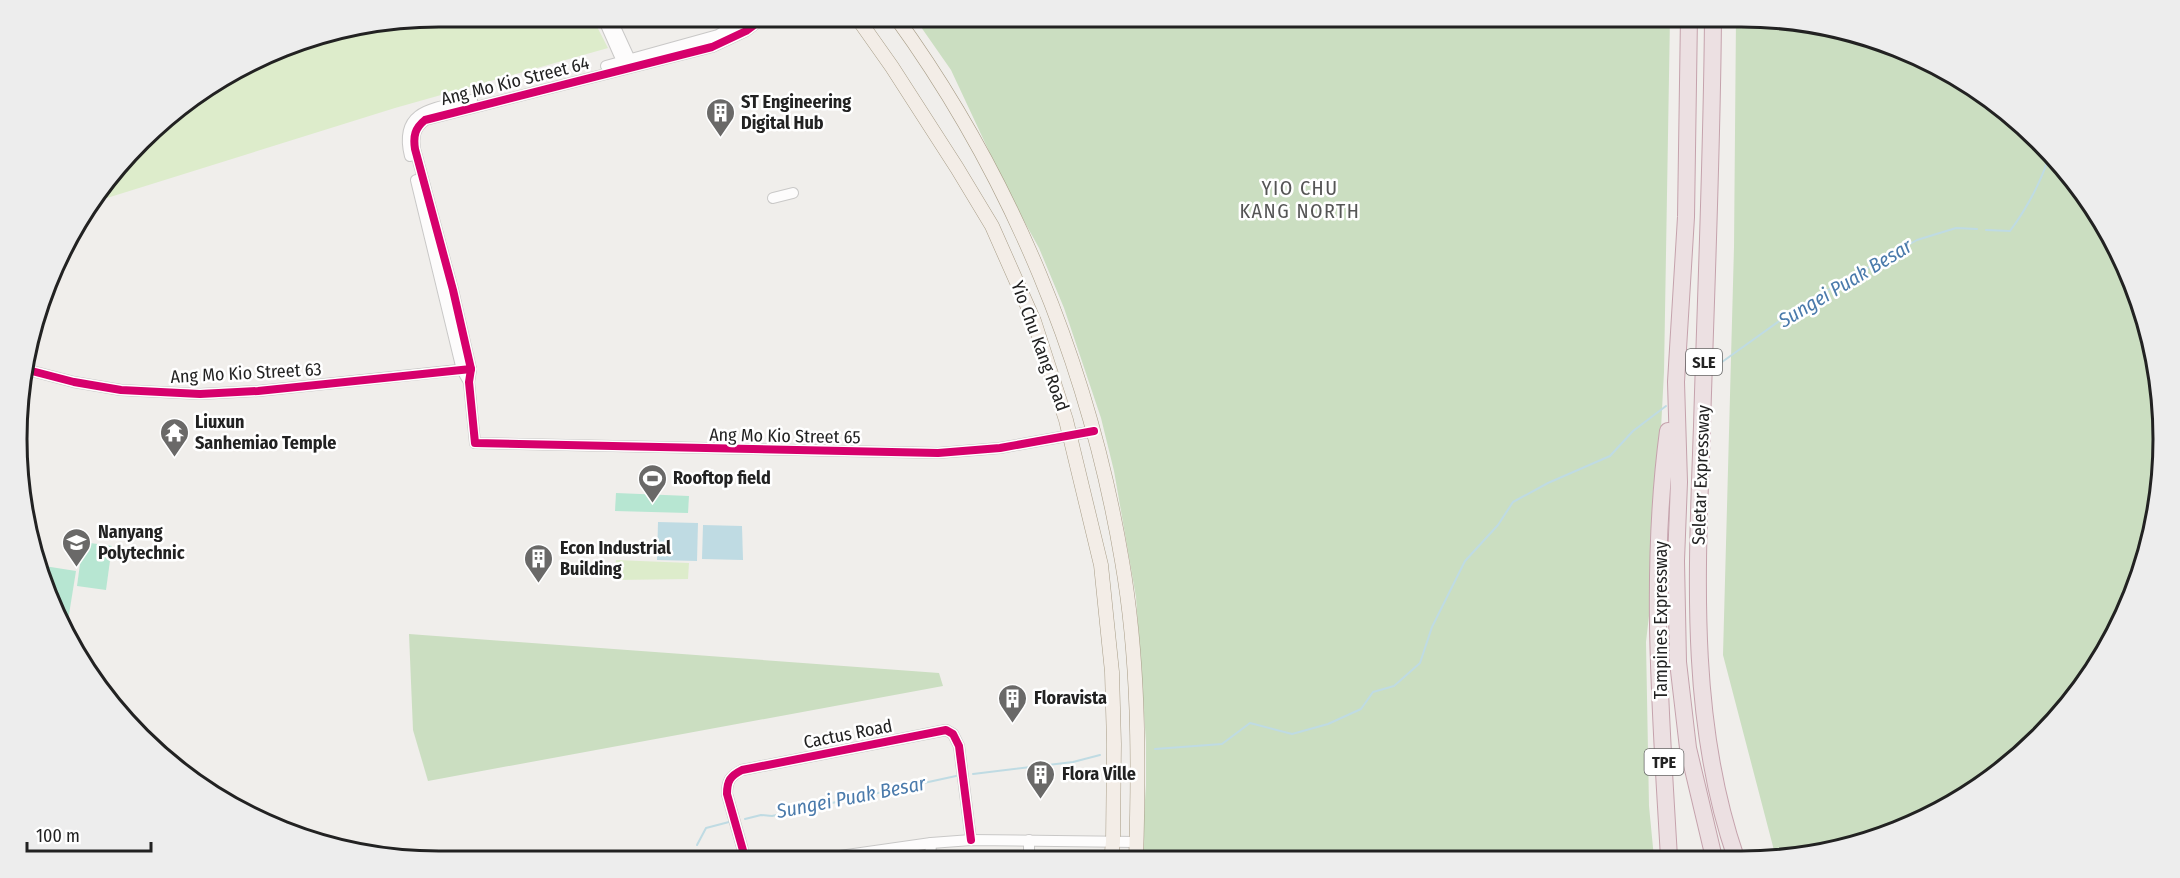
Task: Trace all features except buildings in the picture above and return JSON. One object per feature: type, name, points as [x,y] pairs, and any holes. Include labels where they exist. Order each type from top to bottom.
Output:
[{"type":"highway","name":"Seletar Expressway","points":[[1689,27],[1686,206],[1676,382],[1679,482],[1676,561],[1678,662],[1688,748],[1712,851]]},
{"type":"highway","name":"Seletar Expressway","points":[[1713,27],[1712,135],[1698,563],[1699,659],[1708,745],[1726,830],[1734,851]]},
{"type":"highway","name":"Tampines Expressway","points":[[1669,851],[1659,666],[1658,570],[1668,434],[1676,382]]},
{"type":"main road","name":"Yio Chu Kang Road","points":[[864,27],[892,67],[992,226],[1034,321],[1071,436],[1101,565],[1112,672],[1114,744],[1112,851]]},
{"type":"main road","name":"Yio Chu Kang Road","points":[[902,27],[941,84],[983,157],[1021,231],[1061,327],[1094,431],[1122,561],[1132,648],[1137,761],[1136,851]]},
{"type":"street","points":[[608,27],[628,64]]},
{"type":"street","points":[[614,27],[628,64]]},
{"type":"street","name":"Ang Mo Kio Street 64","points":[[628,64],[718,35],[731,27]]},
{"type":"street","name":"Ang Mo Kio Street 64","points":[[475,443],[470,382],[406,142],[409,127],[415,117],[422,112],[712,47],[752,27]]},
{"type":"street","points":[[773,198],[793,193]]},
{"type":"street","name":"Ang Mo Kio Street 63","points":[[33,371],[74,382],[121,390],[200,394],[258,391],[466,370]]},
{"type":"street","name":"Ang Mo Kio Street 65","points":[[475,443],[938,453],[1000,448],[1094,431]]},
{"type":"street","name":"Cactus Road","points":[[743,851],[727,794],[727,782],[734,774],[742,770],[946,730],[953,734],[959,746],[971,840]]},
{"type":"street","points":[[878,851],[971,840],[1136,842]]},
{"type":"street","points":[[1029,840],[1029,851]]},
{"type":"street","points":[[931,843],[931,851]]},
{"type":"green space","points":[[597,27],[608,48],[395,108],[107,198],[107,195],[129,167],[167,129],[210,96],[281,58],[332,41],[412,28]]},
{"type":"green space","points":[[921,27],[1670,27],[1664,372],[1653,580],[1646,642],[1649,806],[1653,851],[1142,851],[1146,742],[1136,597],[1114,471],[1101,418],[1064,308],[1039,248],[1009,194],[951,70]]},
{"type":"green space","points":[[1736,27],[1768,28],[1821,35],[1848,41],[1899,58],[1970,96],[2013,129],[2051,167],[2084,210],[2111,257],[2131,307],[2145,359],[2152,412],[2152,466],[2149,493],[2139,546],[2131,571],[2122,597],[2098,645],[2084,668],[2051,711],[2013,749],[1992,766],[1970,782],[1923,809],[1899,820],[1848,837],[1774,849],[1723,655],[1734,247]]},
{"type":"green space","name":"Rooftop field","points":[[616,493],[689,496],[688,513],[615,511]]},
{"type":"green space","points":[[83,542],[112,546],[106,590],[77,586]]},
{"type":"green space","points":[[616,560],[689,563],[688,579],[615,580]]},
{"type":"green space","points":[[48,567],[76,571],[68,619]]},
{"type":"green space","points":[[409,634],[939,673],[943,686],[428,781],[413,730]]},
{"type":"water","name":"Rooftop field","points":[[658,522],[698,523],[697,561],[657,560]]},
{"type":"water","name":"Rooftop field","points":[[703,525],[742,526],[743,560],[702,559]]},
{"type":"waterway","name":"Sungei Puak Besar","points":[[1986,230],[2010,231],[2033,194],[2047,163]]},
{"type":"waterway","name":"Sungei Puak Besar","points":[[1722,362],[1803,304],[1917,240],[1956,228],[1977,229]]},
{"type":"waterway","name":"Sungei Puak Besar","points":[[1155,749],[1222,744],[1250,723],[1292,734],[1328,724],[1361,709],[1373,692],[1394,686],[1420,663],[1432,627],[1465,561],[1498,525],[1513,502],[1548,483],[1610,456],[1633,431],[1666,406]]},
{"type":"waterway","name":"Sungei Puak Besar","points":[[973,774],[1073,762],[1100,755]]},
{"type":"waterway","name":"Sungei Puak Besar","points":[[745,819],[761,815],[772,816],[956,776]]},
{"type":"waterway","name":"Sungei Puak Besar","points":[[697,845],[706,828],[729,822]]},
{"type":"cycle path","points":[[751,27],[712,47],[425,120],[417,129],[415,149],[453,290],[471,369],[469,382],[475,443],[938,453],[1000,448],[1094,431]]},
{"type":"cycle path","points":[[33,371],[74,382],[121,390],[200,394],[258,391],[471,369]]},
{"type":"cycle path","points":[[743,851],[727,794],[730,779],[738,772],[946,730],[953,734],[959,746],[971,840]]},
{"type":"place","name":"ST Engineering Digital Hub","points":[[720,138]]},
{"type":"place","name":"Liuxun Sanhemiao Temple","points":[[174,458]]},
{"type":"place","name":"Rooftop field","points":[[652,504]]},
{"type":"place","name":"Nanyang Polytechnic","points":[[77,568]]},
{"type":"place","name":"Econ Industrial Building","points":[[539,584]]},
{"type":"place","name":"Floravista","points":[[1013,724]]},
{"type":"place","name":"Flora Ville","points":[[1041,800]]},
{"type":"district","name":"YIO CHU KANG NORTH","points":[[1300,200]]}]
